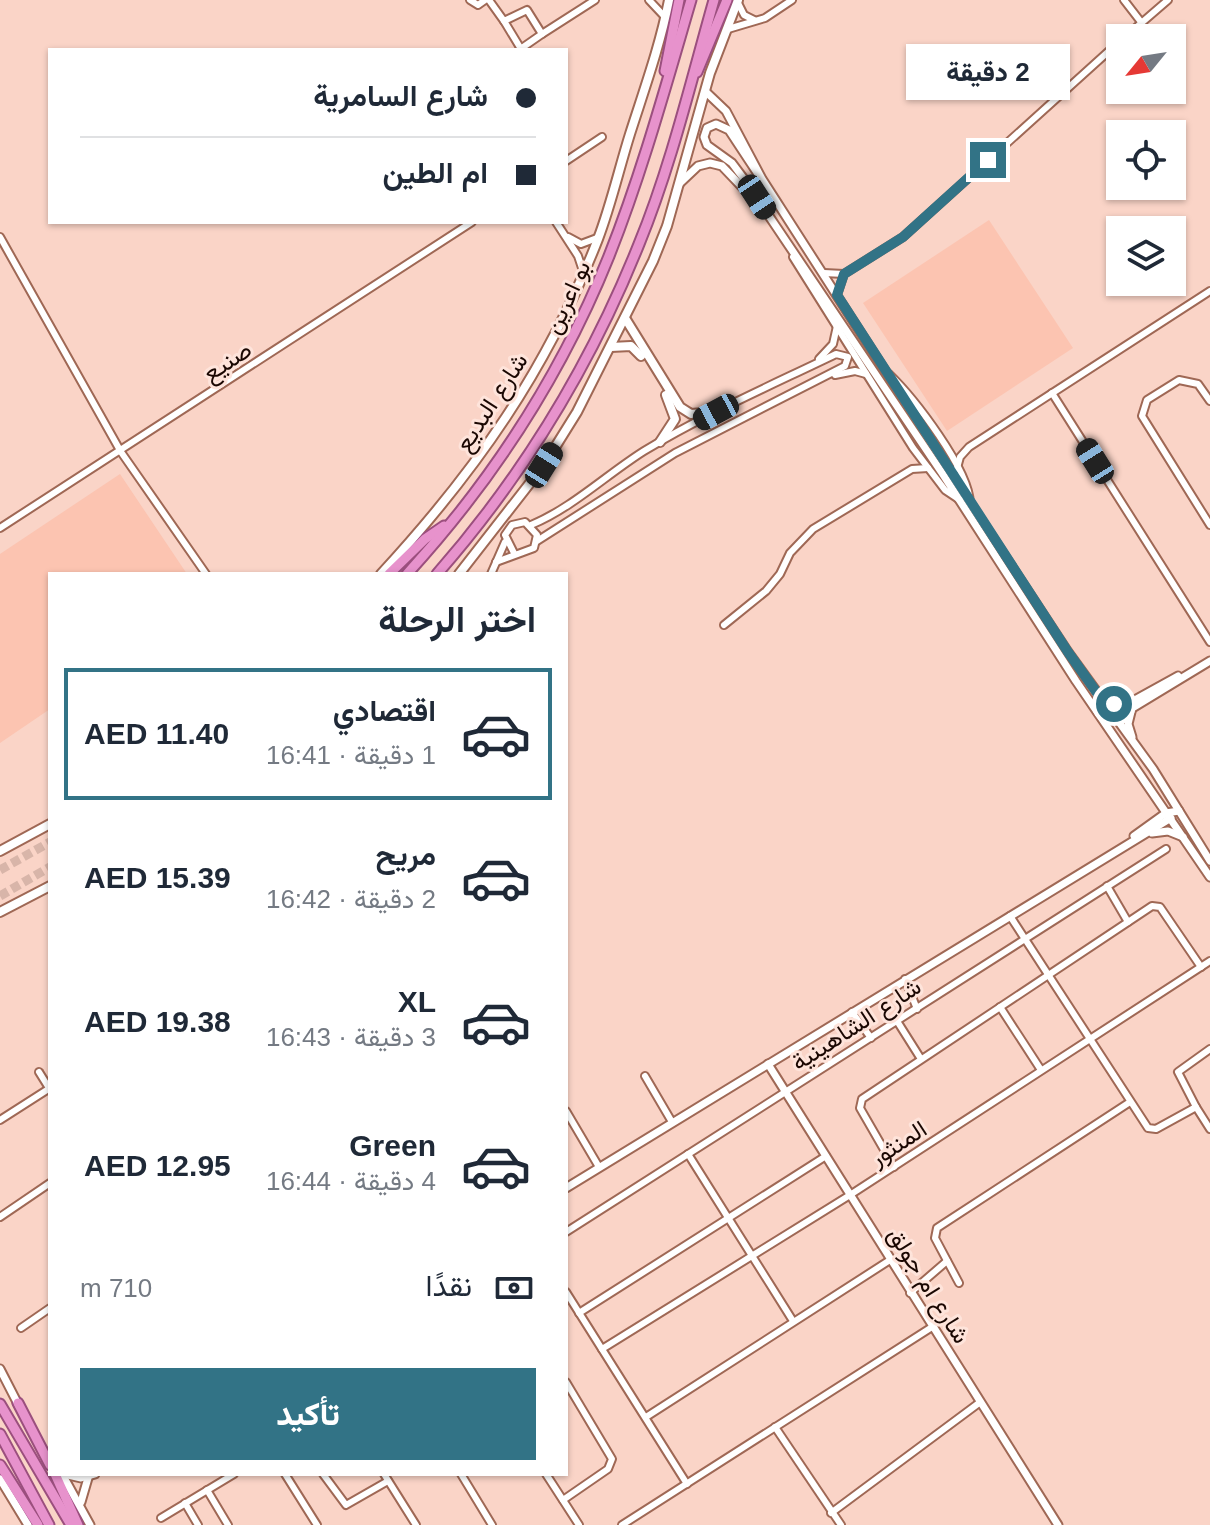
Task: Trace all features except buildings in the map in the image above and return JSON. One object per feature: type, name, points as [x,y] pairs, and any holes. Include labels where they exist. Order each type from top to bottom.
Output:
[{"type":"highway","points":[[666,84],[667,55],[679,0]]},
{"type":"highway","name":"بو اعرين","points":[[409,572],[451,523],[517,432],[566,348],[618,233],[691,0]]},
{"type":"highway","name":"بو اعرين","points":[[439,572],[515,476],[605,323],[650,214],[714,0]]},
{"type":"highway","points":[[691,82],[734,0]]},
{"type":"highway","points":[[391,572],[425,539],[451,523]]},
{"type":"highway","points":[[18,1403],[48,1461]]},
{"type":"highway","points":[[0,1404],[71,1525]]},
{"type":"highway","points":[[0,1434],[49,1525]]},
{"type":"highway","points":[[0,1465],[38,1525]]},
{"type":"highway","points":[[56,1476],[78,1525]]},
{"type":"main road","name":"شارع البديع","points":[[383,572],[441,509],[517,405],[544,356],[599,237],[669,0]]},
{"type":"main road","points":[[461,572],[544,465],[611,347],[653,261],[680,184],[728,29],[734,0]]},
{"type":"main road","points":[[625,318],[680,407],[691,414],[716,412]]},
{"type":"main road","points":[[611,347],[619,344],[635,348],[671,403],[674,423],[660,442]]},
{"type":"main road","points":[[0,851],[48,825]]},
{"type":"main road","points":[[0,912],[48,887]]},
{"type":"street","points":[[470,0],[478,5],[487,0],[504,21],[518,48]]},
{"type":"street","points":[[521,48],[595,0]]},
{"type":"street","points":[[649,0],[665,17]]},
{"type":"street","points":[[734,0],[745,17],[758,21]]},
{"type":"street","points":[[728,29],[758,21],[792,0]]},
{"type":"street","points":[[1124,0],[1141,22],[1168,0]]},
{"type":"street","points":[[504,21],[527,10],[542,34]]},
{"type":"street","points":[[824,273],[844,274],[903,237],[1106,54]]},
{"type":"street","points":[[706,92],[726,111],[762,179]]},
{"type":"street","points":[[1142,752],[1100,697],[970,503],[824,273],[727,128],[714,124],[707,128],[707,145],[736,167],[1210,877]]},
{"type":"street","points":[[568,160],[602,137]]},
{"type":"street","points":[[680,184],[698,166],[716,164],[729,170],[767,213]]},
{"type":"street","name":"صنيع","points":[[0,528],[469,224]]},
{"type":"street","points":[[557,224],[584,272]]},
{"type":"street","points":[[565,235],[581,244],[599,237]]},
{"type":"street","points":[[783,236],[788,250],[917,454],[960,500]]},
{"type":"street","points":[[0,237],[121,452],[205,572]]},
{"type":"street","points":[[837,295],[844,274]]},
{"type":"street","points":[[957,468],[960,457],[969,447],[1210,291]]},
{"type":"street","points":[[803,370],[830,349],[837,326]]},
{"type":"street","points":[[492,572],[496,562],[505,542],[512,525],[531,525],[660,442],[836,354],[847,355],[847,364],[683,449],[537,541],[528,553],[514,553],[496,562]]},
{"type":"street","points":[[820,380],[847,371],[870,377]]},
{"type":"street","points":[[886,372],[946,449],[969,486],[970,503]]},
{"type":"street","points":[[1210,401],[1198,384],[1179,380],[1147,400],[1142,416],[1210,525]]},
{"type":"street","points":[[1052,393],[1210,642]]},
{"type":"street","points":[[946,449],[969,447]]},
{"type":"street","points":[[912,469],[917,454]]},
{"type":"street","points":[[724,625],[766,591],[780,574],[790,553],[813,529],[912,469],[928,468]]},
{"type":"street","points":[[531,525],[537,541]]},
{"type":"street","points":[[505,542],[514,553]]},
{"type":"street","points":[[1008,576],[1016,571]]},
{"type":"street","points":[[1104,721],[1209,661]]},
{"type":"street","points":[[1100,697],[1128,707]]},
{"type":"street","points":[[1128,707],[1128,728],[1210,861]]},
{"type":"street","points":[[1150,823],[1156,808],[1154,793]]},
{"type":"street","name":"شارع الشاهينية","points":[[1134,838],[1150,823],[1179,811]]},
{"type":"street","name":"شارع الشاهينية","points":[[568,1187],[1146,833],[1168,816]]},
{"type":"street","points":[[1146,833],[1168,831],[1183,838]]},
{"type":"street","name":"شارع الشاهينية","points":[[568,1231],[1166,849]]},
{"type":"street","points":[[1107,886],[1128,922]]},
{"type":"street","points":[[894,1167],[860,1104],[866,1095],[1152,906],[1160,907],[1201,967]]},
{"type":"street","points":[[1010,916],[1146,1125],[1153,1129],[1196,1107]]},
{"type":"street","name":"المنثور","points":[[602,1349],[894,1167],[1210,961]]},
{"type":"street","points":[[905,979],[917,1009]]},
{"type":"street","points":[[1000,1007],[1041,1070]]},
{"type":"street","points":[[852,1012],[871,1038]]},
{"type":"street","points":[[897,1021],[921,1059]]},
{"type":"street","points":[[1210,1049],[1183,1065],[1178,1072],[1210,1129]]},
{"type":"street","name":"شارع ام جولق","points":[[768,1064],[1058,1525]]},
{"type":"street","points":[[39,1072],[48,1085]]},
{"type":"street","points":[[645,1076],[672,1122]]},
{"type":"street","points":[[0,1120],[48,1089]]},
{"type":"street","points":[[959,1283],[935,1238],[940,1225],[1130,1102]]},
{"type":"street","points":[[568,1114],[599,1167]]},
{"type":"street","points":[[688,1154],[793,1321]]},
{"type":"street","points":[[579,1313],[826,1156]]},
{"type":"street","points":[[0,1217],[48,1184]]},
{"type":"street","points":[[646,1417],[890,1260]]},
{"type":"street","points":[[910,1293],[947,1261]]},
{"type":"street","points":[[905,1284],[927,1276]]},
{"type":"street","points":[[568,1295],[687,1484]]},
{"type":"street","points":[[21,1328],[48,1309]]},
{"type":"street","points":[[622,1525],[932,1327]]},
{"type":"street","points":[[0,1369],[48,1452]]},
{"type":"street","points":[[563,1500],[608,1469],[612,1459],[568,1385]]},
{"type":"street","points":[[831,1513],[979,1403]]},
{"type":"street","points":[[775,1427],[841,1525]]},
{"type":"street","points":[[64,1476],[90,1525]]},
{"type":"street","points":[[81,1506],[81,1496],[92,1476]]},
{"type":"street","points":[[161,1518],[231,1476]]},
{"type":"street","points":[[286,1476],[317,1525]]},
{"type":"street","points":[[324,1476],[346,1505],[386,1477],[416,1525]]},
{"type":"street","points":[[462,1476],[492,1525]]},
{"type":"street","points":[[547,1476],[579,1525]]},
{"type":"street","points":[[0,1479],[28,1525]]},
{"type":"street","points":[[207,1490],[228,1525]]},
{"type":"street","points":[[185,1503],[198,1525]]},
{"type":"shaded area","points":[[989,220],[1073,348],[947,431],[863,303]]},
{"type":"shaded area","points":[[120,474],[186,572],[48,572],[48,710],[0,743],[0,554]]},
{"type":"tunnel","points":[[0,870],[48,843]]},
{"type":"tunnel","points":[[0,896],[48,868]]},
{"type":"route","points":[[988,160],[903,237],[844,274],[837,295],[1068,652],[1100,697],[1114,704]]}]
